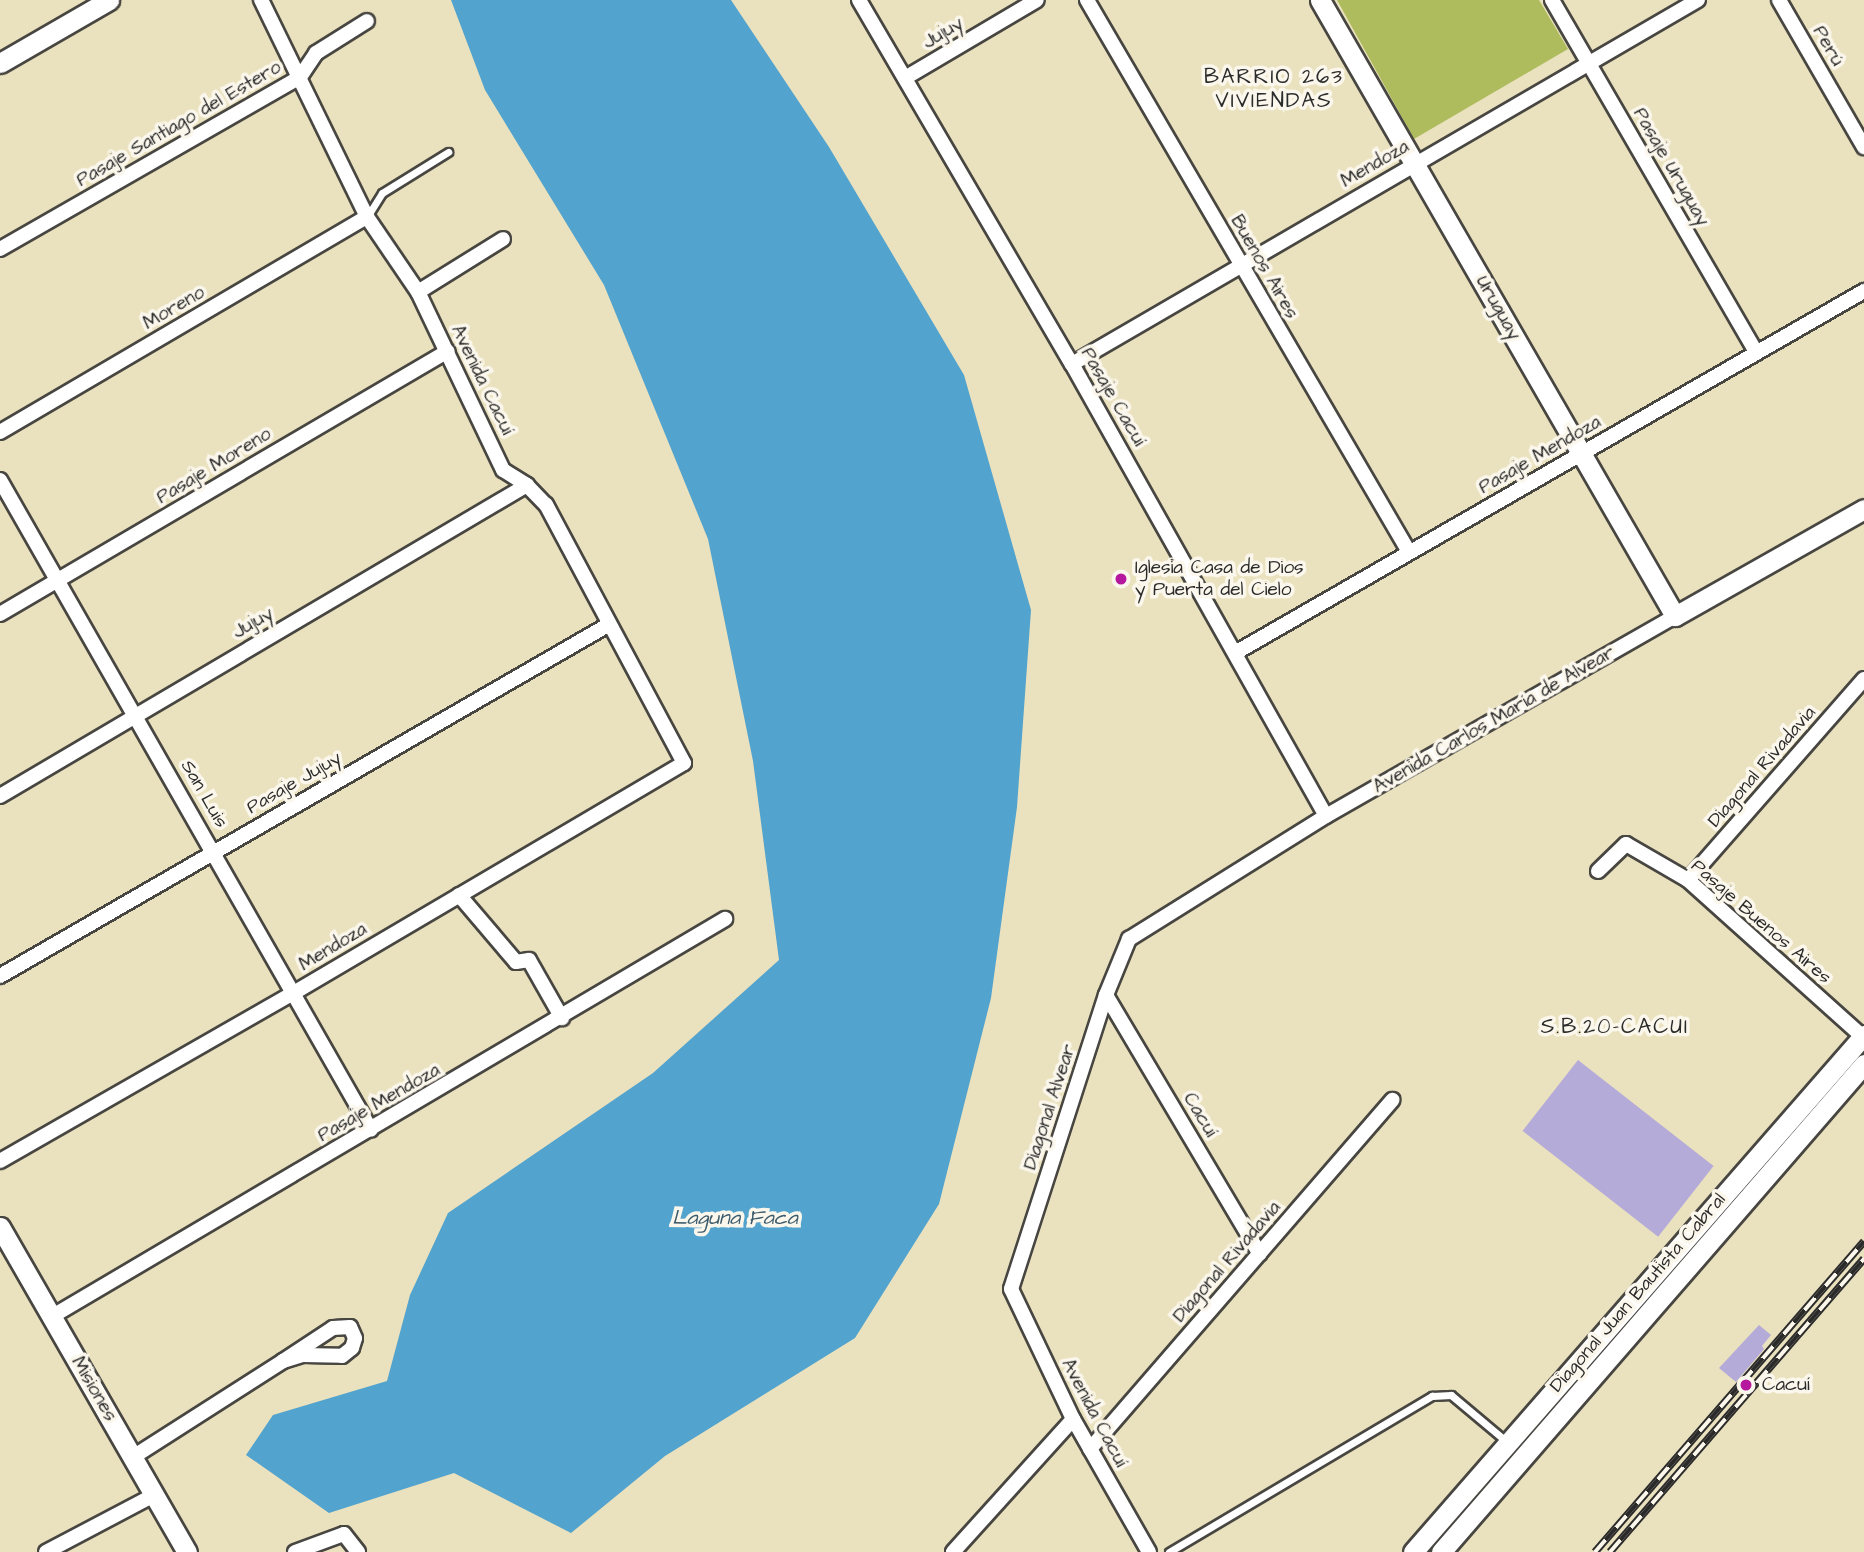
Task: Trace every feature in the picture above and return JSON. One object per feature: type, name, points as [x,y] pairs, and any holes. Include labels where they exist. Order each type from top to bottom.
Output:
[{"type":"street","points":[[0,63],[109,0]]},
{"type":"street","name":"Avenida Cacuí","points":[[261,0],[367,217],[418,292],[503,470],[527,485],[546,505],[684,763]]},
{"type":"street","name":"Pasaje Cacuí","points":[[859,0],[1072,364],[1326,816]]},
{"type":"street","name":"Jujuy","points":[[905,78],[1037,0]]},
{"type":"street","name":"Buenos Aires","points":[[1087,0],[1409,552]]},
{"type":"street","name":"Uruguay","points":[[1320,0],[1675,616]]},
{"type":"street","name":"Pasaje Uruguay","points":[[1552,0],[1758,353]]},
{"type":"street","name":"Mendoza","points":[[1072,364],[1698,0]]},
{"type":"street","name":"Perú","points":[[1779,0],[1864,147]]},
{"type":"street","name":"Pasaje Santiago del Estero","points":[[0,249],[300,76],[316,53],[367,21]]},
{"type":"street","name":"Moreno","points":[[0,432],[367,217]]},
{"type":"street","points":[[418,292],[503,239]]},
{"type":"street","name":"Pasaje Mendoza","points":[[1235,653],[1864,291]]},
{"type":"street","name":"Pasaje Moreno","points":[[0,614],[448,351]]},
{"type":"street","name":"San Luis","points":[[0,480],[371,1129]]},
{"type":"street","name":"Jujuy","points":[[0,796],[527,485]]},
{"type":"street","name":"Avenida Carlos María de Alvear","points":[[1129,939],[1326,816],[1864,509]]},
{"type":"street","name":"Pasaje Jujuy","points":[[0,976],[608,625]]},
{"type":"street","name":"Diagonal Rivadavia","points":[[1688,880],[1864,679]]},
{"type":"street","name":"Mendoza","points":[[0,1161],[292,994],[684,763]]},
{"type":"street","name":"Pasaje Buenos Aires","points":[[1598,872],[1626,844],[1688,880],[1864,1037]]},
{"type":"street","points":[[459,895],[516,962],[529,960],[562,1018]]},
{"type":"street","name":"Pasaje Mendoza","points":[[51,1317],[562,1018],[725,919]]},
{"type":"street","name":"Diagonal Alvear","points":[[1011,1289],[1106,995],[1129,939]]},
{"type":"street","name":"Cacuí","points":[[1106,995],[1260,1254]]},
{"type":"street","name":"Diagonal Juan Bautista Cabral","points":[[1413,1552],[1864,1037]]},
{"type":"street","name":"Diagonal Juan Bautista Cabral","points":[[1441,1552],[1864,1064]]},
{"type":"street","name":"Diagonal Rivadavia","points":[[1090,1449],[1392,1100]]},
{"type":"street","name":"Misiones","points":[[0,1227],[187,1552]]},
{"type":"street","points":[[1695,1228],[1711,1240]]},
{"type":"street","name":"Avenida Cacuí","points":[[1011,1289],[1073,1419],[1149,1552]]},
{"type":"street","points":[[133,1457],[283,1361]]},
{"type":"street","points":[[953,1552],[1073,1419]]},
{"type":"street","points":[[1524,1423],[1540,1438]]},
{"type":"street","points":[[47,1552],[153,1495]]},
{"type":"street","points":[[295,1552],[344,1534],[358,1552]]},
{"type":"lane","points":[[367,217],[382,193],[448,152]]},
{"type":"lane","points":[[1169,1552],[1432,1396],[1451,1395],[1507,1443]]},
{"type":"green space","points":[[1337,0],[1539,0],[1568,49],[1414,139]]},
{"type":"water","name":"Laguna Faca","points":[[451,0],[731,0],[829,147],[964,375],[1031,610],[1017,807],[991,998],[939,1204],[855,1338],[665,1456],[571,1533],[454,1473],[329,1513],[246,1455],[273,1415],[387,1381],[410,1295],[448,1213],[653,1073],[779,960],[753,761],[708,539],[604,285],[485,90]]},
{"type":"building","points":[[1578,1060],[1714,1166],[1658,1237],[1523,1131]]},
{"type":"building","points":[[1759,1325],[1771,1335],[1762,1346],[1764,1349],[1736,1382],[1719,1368]]},
{"type":"railway","points":[[1595,1552],[1864,1241]]},
{"type":"railway","points":[[1610,1552],[1864,1259]]},
{"type":"place","name":"Iglesia Casa de Dios y Puerta del Cielo","points":[[1121,579]]},
{"type":"place","name":"Cacuí","points":[[1746,1385]]},
{"type":"district","name":"BARRIO 263 VIVIENDAS","points":[[1274,89]]},
{"type":"district","name":"S.B.20-CACUI","points":[[1615,1027]]}]
